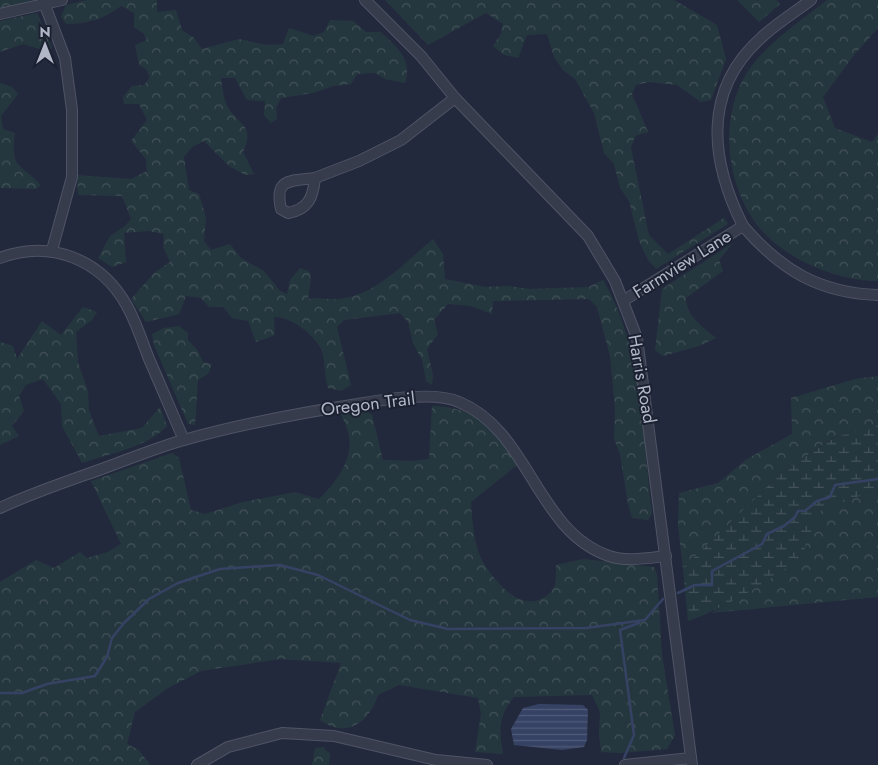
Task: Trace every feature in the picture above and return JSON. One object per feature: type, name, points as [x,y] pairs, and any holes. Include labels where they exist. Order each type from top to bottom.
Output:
[{"type":"street","points":[[0,14],[44,2],[62,0]]},
{"type":"street","name":"Harris Road","points":[[365,0],[421,56],[455,98],[588,236],[615,281],[637,338],[692,761]]},
{"type":"street","name":"Farmview Lane","points":[[623,301],[743,226],[728,193],[719,162],[717,126],[723,95],[730,77],[758,41],[811,0]]},
{"type":"street","points":[[44,2],[65,58],[72,110],[72,177],[52,250]]},
{"type":"street","points":[[314,178],[358,161],[401,140],[455,98]]},
{"type":"street","points":[[743,226],[771,255],[791,270],[810,280],[846,293],[878,295]]},
{"type":"street","points":[[0,258],[9,254],[52,250],[88,263],[109,281],[127,306],[184,440]]},
{"type":"street","name":"Oregon Trail","points":[[0,508],[57,484],[184,440],[324,409],[387,399],[423,397],[458,401],[486,418],[506,437],[553,511],[575,535],[610,556],[640,559],[666,556]]},
{"type":"street","points":[[197,765],[228,747],[282,733],[334,736],[436,760],[487,765]]},
{"type":"street","points":[[625,765],[692,761]]},
{"type":"green space","points":[[0,0],[30,0],[30,1],[0,9]]},
{"type":"green space","points":[[87,0],[157,0],[157,12],[176,10],[182,30],[194,38],[202,49],[239,39],[267,45],[283,44],[289,28],[314,36],[324,32],[330,20],[353,21],[366,32],[381,32],[402,54],[407,67],[405,83],[385,79],[375,73],[357,74],[351,84],[333,86],[313,93],[281,98],[276,108],[277,119],[271,123],[264,115],[265,101],[247,100],[235,78],[221,78],[225,101],[229,109],[246,129],[247,142],[243,152],[254,174],[245,175],[229,166],[204,141],[192,147],[184,157],[189,190],[199,194],[206,218],[204,241],[211,250],[230,244],[241,258],[264,271],[280,291],[287,294],[290,280],[300,268],[310,272],[311,280],[308,299],[339,299],[366,291],[390,276],[433,239],[443,254],[445,279],[486,287],[508,286],[530,289],[588,287],[603,280],[627,335],[634,364],[643,423],[652,513],[648,520],[632,518],[628,504],[620,454],[614,439],[615,409],[610,356],[597,307],[589,299],[493,301],[492,314],[471,306],[448,304],[434,320],[438,334],[427,349],[433,375],[432,385],[426,381],[422,360],[413,343],[408,322],[400,313],[344,320],[337,327],[351,385],[341,391],[328,388],[323,353],[318,343],[301,327],[287,319],[274,317],[275,335],[256,342],[248,321],[232,318],[223,307],[209,307],[201,298],[186,296],[179,314],[146,322],[131,299],[154,273],[170,262],[163,247],[164,234],[148,231],[124,233],[126,262],[112,267],[98,258],[110,236],[125,226],[131,219],[122,196],[78,195],[77,175],[131,179],[147,171],[146,159],[131,141],[147,120],[139,104],[124,104],[123,97],[132,86],[144,85],[150,77],[146,69],[139,65],[135,45],[147,40],[144,34],[134,27],[134,13],[121,6],[95,20],[66,24],[61,17],[66,5]]},
{"type":"green space","points":[[385,0],[674,0],[717,25],[726,59],[711,100],[701,102],[677,85],[649,82],[636,85],[632,94],[648,132],[635,136],[631,148],[649,235],[668,254],[724,218],[728,224],[656,269],[648,260],[639,241],[629,201],[620,188],[614,164],[604,153],[594,113],[575,79],[563,70],[554,57],[547,34],[527,35],[518,58],[504,55],[493,46],[501,34],[503,24],[486,13],[428,45]]},
{"type":"green space","points":[[737,0],[777,0],[780,4],[759,22]]},
{"type":"green space","points":[[827,0],[878,0],[878,28],[854,55],[823,97],[835,128],[872,142],[878,134],[878,281],[861,280],[825,271],[790,254],[774,243],[761,230],[743,202],[737,186],[730,154],[730,120],[739,88],[746,74],[777,39]]},
{"type":"green space","points":[[37,13],[52,47],[50,52],[23,44],[0,52],[0,21]]},
{"type":"green space","points":[[0,83],[12,87],[18,94],[1,116],[3,129],[15,133],[15,159],[41,185],[36,189],[0,188]]},
{"type":"green space","points":[[733,243],[719,260],[723,271],[686,298],[692,316],[716,338],[699,346],[663,356],[655,350],[662,289]]},
{"type":"green space","points":[[83,307],[97,312],[92,320],[76,332],[78,362],[88,391],[89,411],[99,436],[142,428],[160,407],[167,426],[149,440],[138,445],[82,463],[62,426],[61,404],[43,379],[26,385],[19,396],[24,411],[12,426],[19,436],[0,445],[0,342],[13,346],[17,359],[42,321],[61,335]]},
{"type":"green space","points":[[179,326],[188,333],[188,340],[198,351],[203,362],[212,364],[208,374],[198,380],[195,425],[188,424],[154,345],[152,334],[164,328]]},
{"type":"green space","points":[[878,376],[878,424],[835,437],[786,469],[683,568],[678,526],[679,493],[718,483],[747,459],[792,434],[791,398],[855,379]]},
{"type":"green space","points":[[432,406],[448,407],[461,411],[483,422],[500,441],[517,465],[471,502],[477,549],[493,577],[506,591],[522,600],[530,601],[544,598],[554,588],[556,565],[583,559],[654,567],[657,574],[662,655],[675,735],[667,749],[620,753],[601,752],[599,735],[600,712],[592,695],[514,697],[502,717],[501,738],[503,754],[475,752],[481,714],[478,698],[399,685],[378,695],[369,713],[355,725],[347,728],[330,726],[320,720],[341,663],[280,659],[201,671],[168,688],[135,712],[127,744],[139,750],[150,765],[0,765],[0,582],[36,560],[54,568],[80,552],[87,558],[108,552],[121,544],[91,481],[172,453],[179,458],[191,510],[205,514],[243,502],[295,492],[319,499],[337,479],[348,455],[350,446],[348,434],[341,414],[365,410],[372,415],[383,460],[413,461],[429,459]]},
{"type":"green space","points":[[878,424],[878,489],[817,512],[805,548],[795,561],[750,591],[715,610],[688,621],[683,568],[786,469],[836,437]]},
{"type":"green space","points":[[878,489],[878,597],[711,613],[775,575],[802,553],[817,512]]},
{"type":"green space","points":[[323,747],[330,754],[329,765],[312,765],[315,748]]},
{"type":"water","points":[[539,704],[583,705],[588,710],[587,740],[584,747],[562,750],[514,745],[511,729],[523,708]]},
{"type":"waterway","points":[[678,593],[695,585],[712,585],[712,571],[762,544],[767,534],[784,526],[795,517],[798,511],[805,511],[817,501],[830,497],[835,485],[878,479]]},
{"type":"waterway","points":[[0,693],[22,693],[47,684],[95,676],[107,657],[112,638],[124,623],[149,599],[178,583],[220,569],[280,565],[318,575],[410,620],[448,629],[586,628],[645,620]]},
{"type":"waterway","points":[[644,621],[663,599]]},
{"type":"waterway","points":[[624,758],[634,735],[620,630],[639,623]]}]
